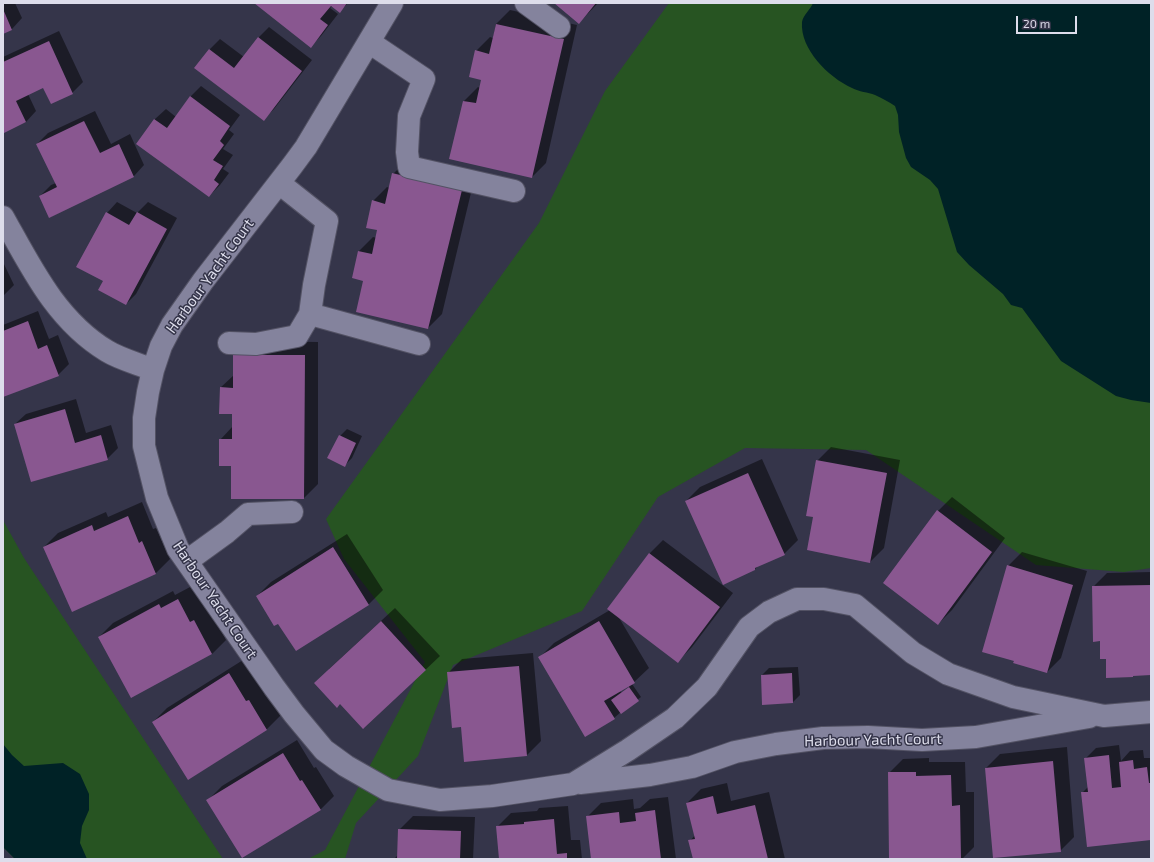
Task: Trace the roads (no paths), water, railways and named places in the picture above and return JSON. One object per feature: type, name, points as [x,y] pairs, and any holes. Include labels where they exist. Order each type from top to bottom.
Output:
[{"type":"street","name":"Harbour Yacht Court","points":[[392,3],[306,147],[203,281],[172,325],[161,346],[153,370],[144,418],[144,446],[157,498],[178,548],[274,687],[324,750],[346,766],[388,790],[440,800],[492,796],[657,774],[692,767],[735,752],[776,744],[823,738],[868,737],[922,740],[976,737],[1088,717],[1151,712]]},
{"type":"street","points":[[526,3],[559,27]]},
{"type":"street","points":[[369,42],[424,79],[409,116],[406,152],[410,167],[514,191]]},
{"type":"street","points":[[229,343],[256,344],[297,336],[310,314],[314,285],[327,221],[278,184]]},
{"type":"street","points":[[3,217],[37,278],[52,300],[69,320],[86,336],[108,352],[153,370]]},
{"type":"street","points":[[310,314],[419,344]]},
{"type":"street","points":[[187,561],[227,532],[248,514],[292,512]]},
{"type":"street","name":"Harbour Yacht Court","points":[[573,784],[628,750],[675,718],[707,688],[749,627],[769,612],[797,599],[824,599],[855,606],[914,653],[948,674],[1013,697],[1104,716]]}]
